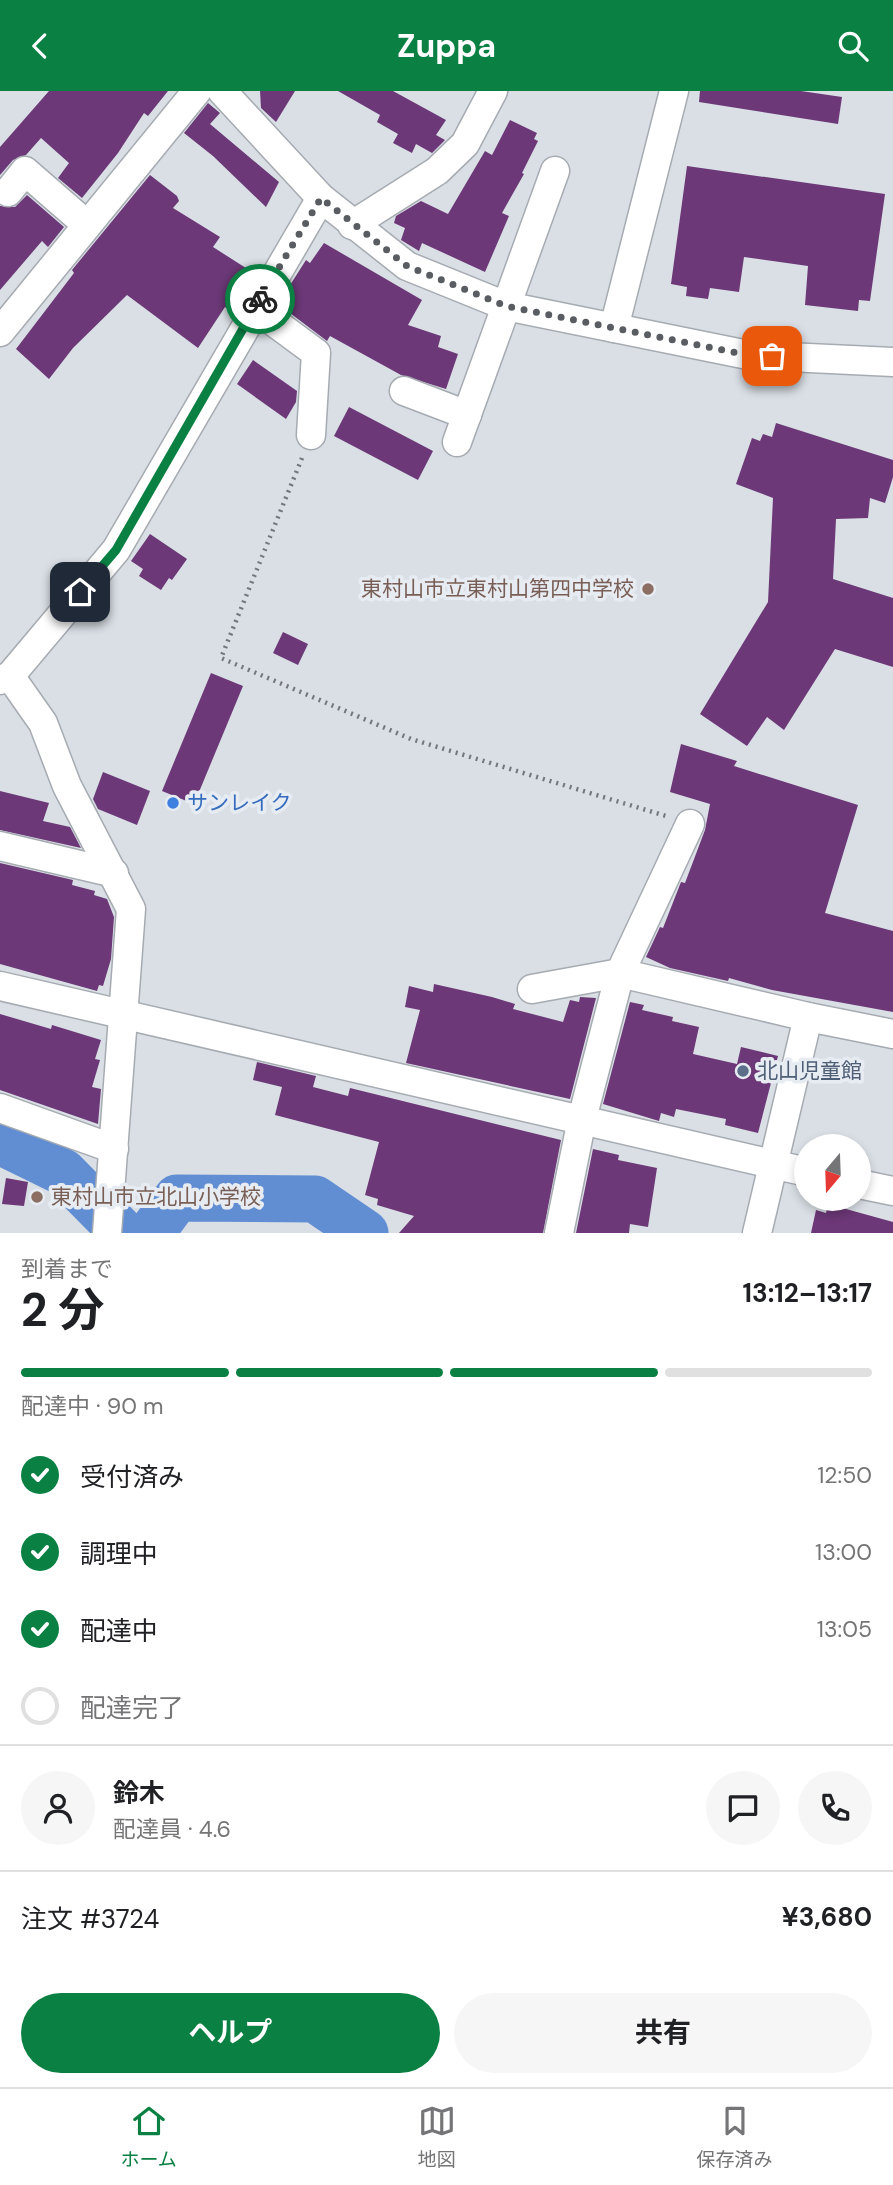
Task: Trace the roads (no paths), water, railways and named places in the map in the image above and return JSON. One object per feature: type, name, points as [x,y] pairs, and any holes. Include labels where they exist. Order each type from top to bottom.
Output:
[{"type":"street","points":[[0,332],[197,91]]},
{"type":"street","points":[[222,91],[321,198],[352,225],[407,266],[506,306],[748,355],[893,362]]},
{"type":"street","points":[[352,225],[446,162],[465,144],[493,91]]},
{"type":"street","points":[[614,328],[674,91]]},
{"type":"street","points":[[8,192],[25,171],[86,224]]},
{"type":"street","points":[[457,442],[555,171]]},
{"type":"street","points":[[107,1233],[131,909],[67,786],[43,723],[5,678],[116,550],[321,198]]},
{"type":"street","points":[[255,308],[316,352],[311,435]]},
{"type":"street","points":[[404,390],[467,415]]},
{"type":"street","points":[[559,1233],[582,1119],[620,973],[690,824]]},
{"type":"street","points":[[0,846],[114,873]]},
{"type":"street","points":[[532,989],[620,973],[893,1034]]},
{"type":"street","points":[[0,986],[794,1169]]},
{"type":"street","points":[[757,1233],[808,1017]]},
{"type":"street","points":[[0,1108],[113,1160]]},
{"type":"street","points":[[872,1187],[893,1191]]},
{"type":"waterway","points":[[0,1141],[63,1172],[123,1233]]},
{"type":"waterway","points":[[151,1233],[177,1198],[315,1199],[365,1233]]},
{"type":"place","name":"東村山市立東村山第四中学校","points":[[648,589]]},
{"type":"place","name":"サンレイク","points":[[173,803]]},
{"type":"place","name":"北山児童館","points":[[743,1071]]},
{"type":"place","name":"東村山市立北山小学校","points":[[37,1197]]}]
